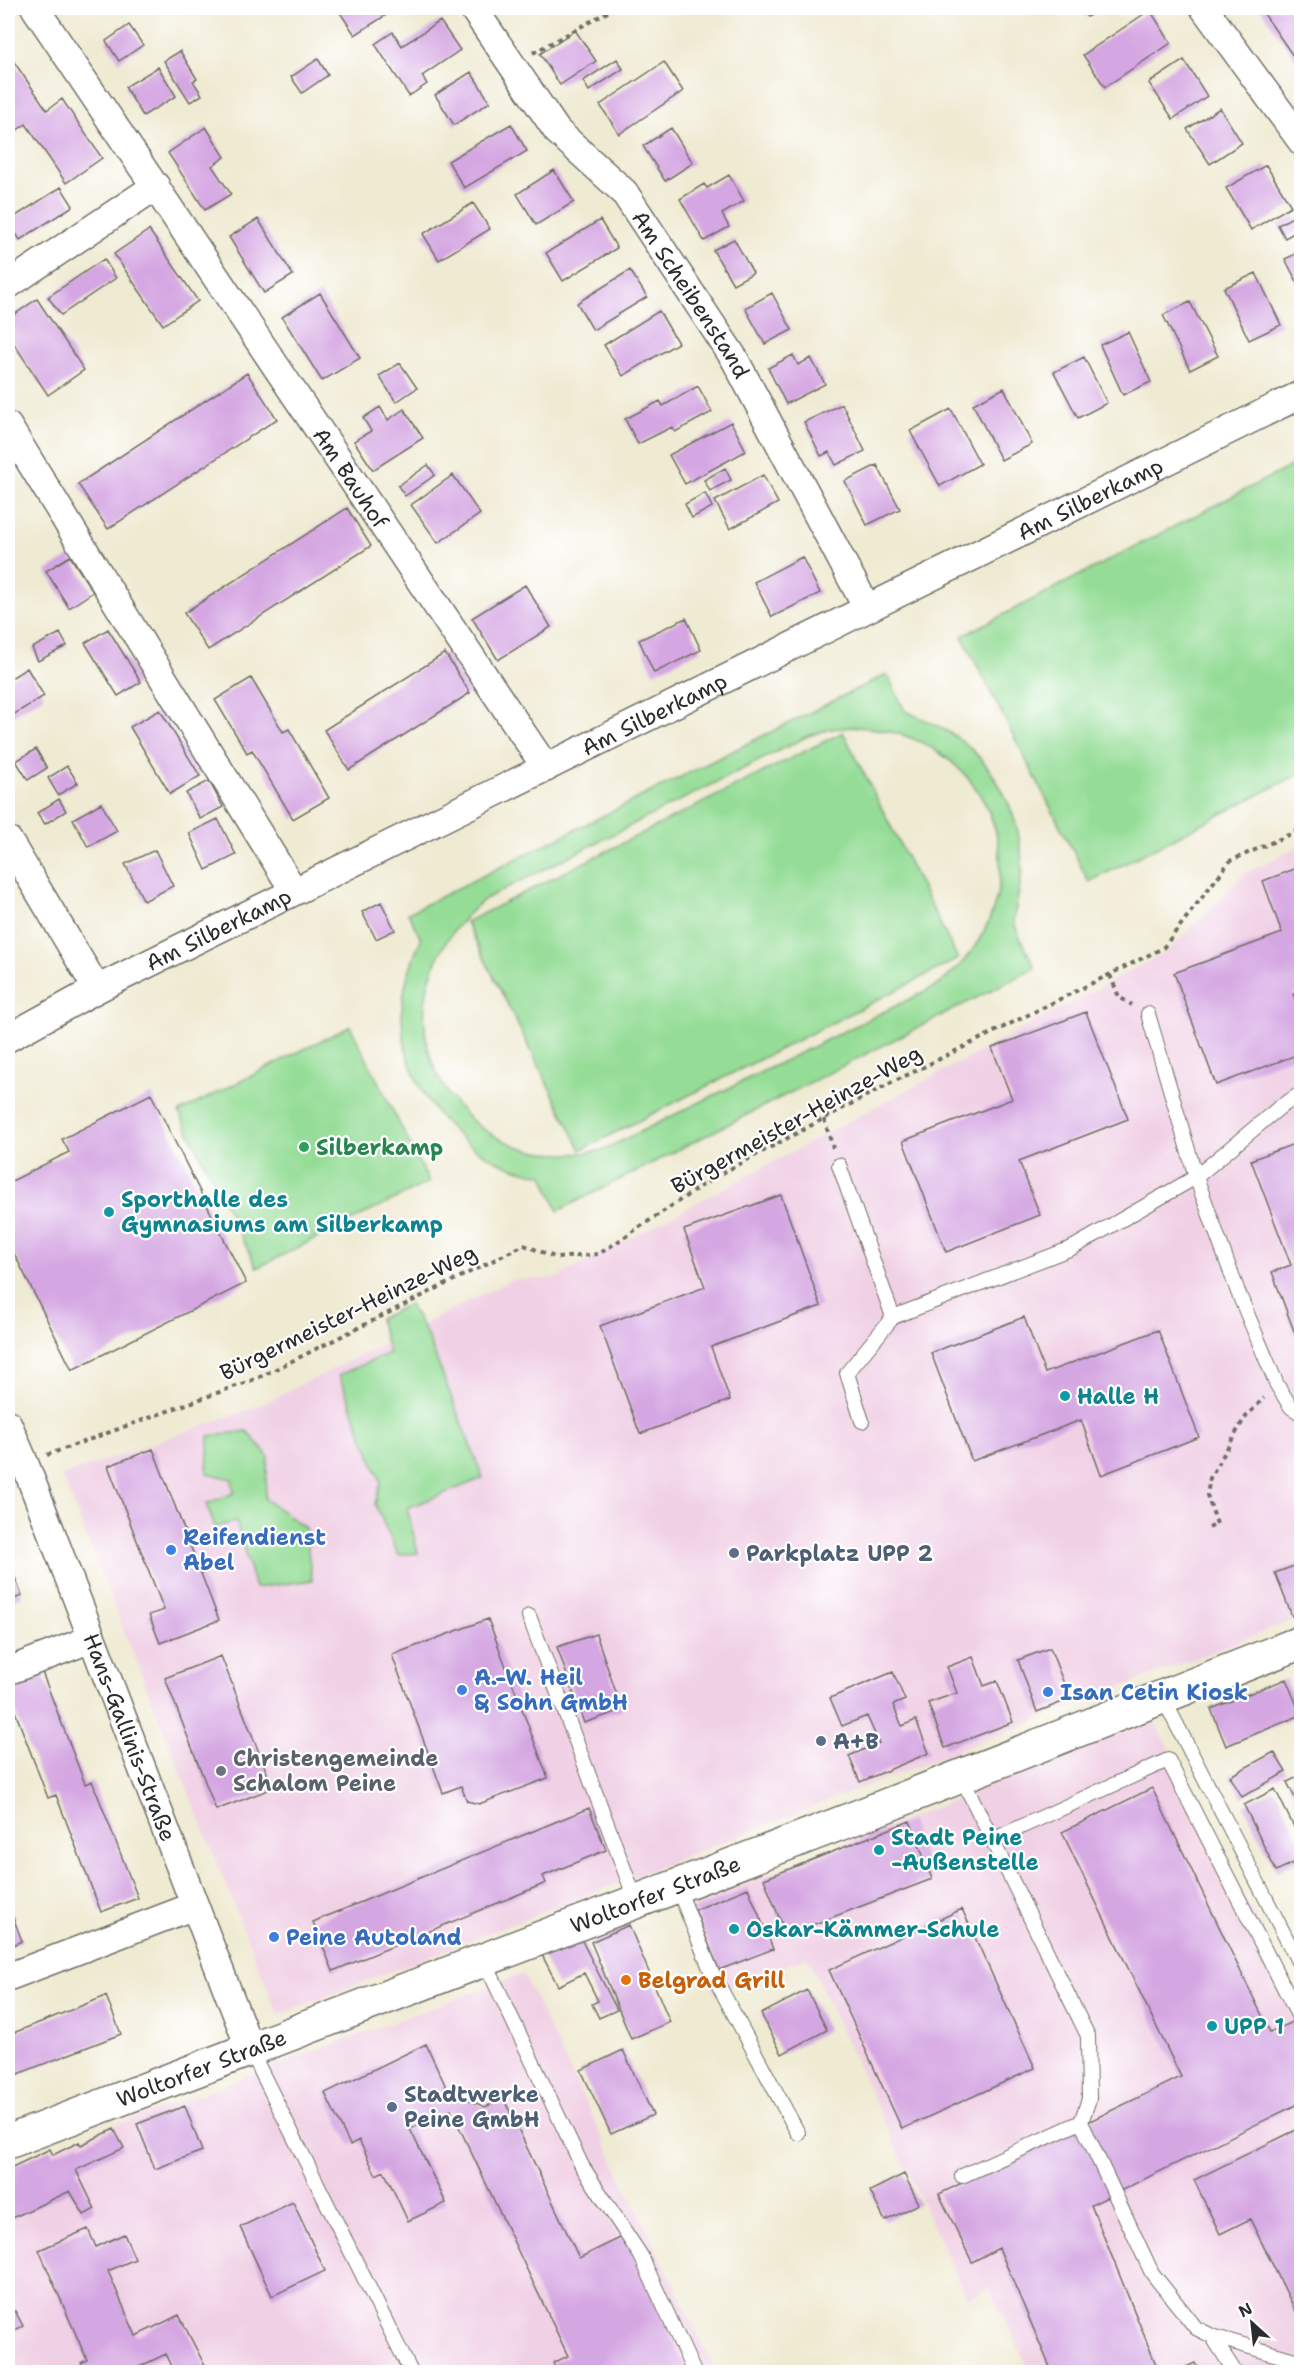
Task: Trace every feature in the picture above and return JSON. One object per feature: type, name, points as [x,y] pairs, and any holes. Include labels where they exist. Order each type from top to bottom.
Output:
[{"type":"street","name":"Am Bauhof","points":[[35,8],[546,768]]},
{"type":"street","name":"Am Scheibenstand","points":[[473,8],[557,131],[624,192],[734,358],[867,608]]},
{"type":"street","points":[[1204,8],[1302,142]]},
{"type":"street","points":[[8,285],[156,186]]},
{"type":"street","name":"Am Silberkamp","points":[[8,1038],[97,989],[1302,394]]},
{"type":"street","points":[[8,426],[294,891]]},
{"type":"street","points":[[8,840],[97,989]]},
{"type":"street","name":"Hans-Gallinis-Straße","points":[[8,1424],[250,2049]]},
{"type":"street","points":[[8,1671],[91,1639]]},
{"type":"street","name":"Woltorfer Straße","points":[[8,2142],[1163,1698],[1298,1651]]},
{"type":"street","points":[[8,1977],[194,1906]]},
{"type":"lane","points":[[1148,1014],[1196,1177],[1238,1292],[1277,1385],[1291,1407],[1302,1414]]},
{"type":"lane","points":[[862,1421],[847,1373],[893,1317],[1072,1248],[1196,1177],[1280,1107],[1302,1093]]},
{"type":"lane","points":[[839,1165],[893,1317]]},
{"type":"lane","points":[[529,1616],[636,1901]]},
{"type":"lane","points":[[1163,1698],[1302,1969]]},
{"type":"lane","points":[[992,1840],[1168,1760],[1302,2023]]},
{"type":"lane","points":[[961,1776],[1088,2036],[1089,2099],[1082,2122],[1152,2273],[1196,2328],[1212,2336],[1302,2362]]},
{"type":"lane","points":[[677,1886],[712,1973],[798,2133]]},
{"type":"lane","points":[[484,1960],[582,2166],[641,2256],[694,2373]]},
{"type":"lane","points":[[250,2049],[411,2373]]},
{"type":"lane","points":[[962,2176],[1082,2122]]},
{"type":"lane","points":[[1212,2336],[1235,2373]]},
{"type":"path","points":[[512,65],[615,8]]},
{"type":"path","name":"Bürgermeister-Heinze-Weg","points":[[25,1464],[258,1378],[524,1245],[556,1258],[599,1254],[715,1178],[890,1084],[1163,948],[1230,861],[1302,829]]},
{"type":"path","points":[[1110,975],[1119,997],[1148,1014]]},
{"type":"path","points":[[824,1119],[839,1165]]},
{"type":"path","points":[[1209,1528],[1217,1524],[1207,1495],[1210,1478],[1244,1419],[1277,1385]]},
{"type":"shaded area","points":[[1301,845],[1301,1617],[278,2015],[62,1476],[261,1405],[511,1280],[556,1278],[1168,951],[1244,874]]},
{"type":"shaded area","points":[[1154,1720],[1301,2009],[1301,2372],[1030,2372],[990,2289],[967,2298],[807,1957],[714,1993],[680,1910]]},
{"type":"shaded area","points":[[523,1974],[716,2372],[8,2372],[8,2165]]},
{"type":"green space","points":[[1301,461],[1301,773],[1089,882],[962,636]]},
{"type":"green space","points":[[887,674],[905,711],[950,733],[966,745],[993,774],[1003,792],[1017,829],[1021,849],[1022,874],[1014,922],[1035,968],[558,1211],[543,1175],[514,1168],[488,1156],[464,1140],[443,1120],[426,1097],[413,1071],[405,1043],[402,1014],[405,985],[421,939],[408,913]],"holes":[[[853,727],[903,735],[944,756],[974,786],[993,824],[1000,865],[994,908],[973,948],[938,985],[603,1150],[547,1153],[500,1139],[463,1112],[438,1075],[425,1032],[428,985],[447,940],[485,899],[808,736],[830,729]]]},
{"type":"green space","points":[[843,732],[958,959],[581,1150],[466,922]]},
{"type":"green space","name":"Silberkamp","points":[[350,1026],[429,1182],[257,1268],[179,1112]]},
{"type":"green space","points":[[409,1304],[427,1335],[483,1478],[407,1508],[418,1553],[398,1555],[375,1504],[381,1482],[339,1375],[389,1353],[379,1319]]},
{"type":"green space","points":[[247,1431],[268,1456],[265,1499],[305,1528],[312,1580],[255,1588],[236,1522],[215,1527],[206,1504],[234,1493],[232,1479],[207,1473],[209,1436]]},
{"type":"building","points":[[337,8],[397,8],[355,35]]},
{"type":"building","points":[[1081,8],[1101,8],[1087,17]]},
{"type":"building","points":[[1260,8],[1302,8],[1302,69]]},
{"type":"building","points":[[1150,10],[1171,43],[1105,87],[1083,55]]},
{"type":"building","points":[[440,21],[460,50],[422,76],[427,84],[409,96],[375,44],[393,32],[402,46]]},
{"type":"building","points":[[129,25],[143,45],[119,61],[106,41]]},
{"type":"building","points":[[575,30],[596,61],[560,85],[540,54]]},
{"type":"building","points":[[180,51],[197,79],[193,81],[202,95],[190,102],[164,61]]},
{"type":"building","points":[[8,53],[47,110],[62,99],[102,158],[66,183],[26,124],[10,135],[8,131]]},
{"type":"building","points":[[318,59],[328,75],[302,93],[291,77]]},
{"type":"building","points":[[617,59],[623,69],[589,91],[583,81]]},
{"type":"building","points":[[1184,60],[1207,96],[1173,119],[1149,83]]},
{"type":"building","points":[[664,62],[683,91],[619,134],[600,105]]},
{"type":"building","points":[[158,67],[176,96],[143,116],[125,87]]},
{"type":"building","points":[[471,72],[490,102],[454,125],[435,95]]},
{"type":"building","points":[[1220,108],[1242,143],[1210,164],[1187,129]]},
{"type":"building","points":[[511,124],[527,151],[464,188],[448,161]]},
{"type":"building","points":[[206,127],[225,157],[212,166],[231,194],[205,210],[168,153]]},
{"type":"building","points":[[671,128],[693,163],[665,181],[643,146]]},
{"type":"building","points":[[1266,165],[1291,206],[1251,230],[1226,188]]},
{"type":"building","points":[[554,170],[574,202],[536,225],[517,194]]},
{"type":"building","points":[[729,175],[744,201],[722,214],[729,227],[704,241],[680,199],[704,184],[707,188]]},
{"type":"building","points":[[61,187],[73,206],[20,240],[8,221]]},
{"type":"building","points":[[473,203],[490,229],[439,260],[423,234]]},
{"type":"building","points":[[1294,216],[1301,229],[1285,238],[1278,225]]},
{"type":"building","points":[[258,219],[293,275],[264,293],[229,237]]},
{"type":"building","points":[[600,220],[617,248],[563,281],[546,253]]},
{"type":"building","points":[[149,230],[198,301],[163,325],[114,254]]},
{"type":"building","points":[[734,239],[753,273],[733,284],[713,250]]},
{"type":"building","points":[[1302,251],[1302,291],[1285,259]]},
{"type":"building","points":[[104,259],[116,278],[61,315],[48,297]]},
{"type":"building","points":[[630,270],[647,297],[593,330],[577,303]]},
{"type":"building","points":[[1256,273],[1281,325],[1249,340],[1224,288]]},
{"type":"building","points":[[320,293],[360,358],[322,381],[282,317]]},
{"type":"building","points":[[772,293],[792,330],[765,344],[745,308]]},
{"type":"building","points":[[37,299],[84,370],[48,395],[8,335],[8,319]]},
{"type":"building","points":[[1190,302],[1218,356],[1190,370],[1163,315]]},
{"type":"building","points":[[659,311],[678,343],[623,376],[604,345]]},
{"type":"building","points":[[1128,332],[1151,382],[1123,395],[1100,345]]},
{"type":"building","points":[[793,355],[798,365],[811,358],[825,384],[786,404],[768,368]]},
{"type":"building","points":[[1084,357],[1107,403],[1078,418],[1054,372]]},
{"type":"building","points":[[400,363],[417,388],[396,402],[379,376]]},
{"type":"building","points":[[247,373],[277,419],[108,529],[78,484]]},
{"type":"building","points":[[698,386],[712,412],[675,432],[672,427],[638,444],[625,419],[660,401],[663,406]]},
{"type":"building","points":[[1004,388],[1032,444],[1001,460],[973,404]]},
{"type":"building","points":[[842,404],[865,451],[836,465],[829,452],[821,456],[804,422]]},
{"type":"building","points":[[380,407],[388,420],[404,409],[423,438],[373,470],[354,441],[371,431],[363,418]]},
{"type":"building","points":[[951,409],[980,464],[940,486],[910,431]]},
{"type":"building","points":[[731,422],[746,451],[685,484],[669,455]]},
{"type":"building","points":[[428,465],[435,475],[405,496],[398,486]]},
{"type":"building","points":[[877,465],[900,509],[867,525],[845,481]]},
{"type":"building","points":[[725,468],[731,480],[710,491],[704,480]]},
{"type":"building","points":[[453,475],[480,514],[438,543],[411,505]]},
{"type":"building","points":[[763,475],[778,503],[730,529],[715,501]]},
{"type":"building","points":[[705,493],[712,507],[692,518],[685,504]]},
{"type":"building","points":[[347,508],[371,546],[208,650],[184,613]]},
{"type":"building","points":[[70,556],[93,592],[69,608],[46,571]]},
{"type":"building","points":[[802,557],[820,593],[772,617],[754,582]]},
{"type":"building","points":[[525,585],[551,627],[498,660],[472,618]]},
{"type":"building","points":[[686,618],[701,650],[654,673],[639,640]]},
{"type":"building","points":[[108,629],[141,682],[118,696],[85,643]]},
{"type":"building","points":[[60,633],[67,646],[38,661],[32,648]]},
{"type":"building","points":[[445,653],[470,693],[349,770],[324,730]]},
{"type":"building","points":[[27,668],[44,696],[8,718],[8,680]]},
{"type":"building","points":[[251,678],[283,732],[289,729],[329,798],[293,819],[252,750],[247,753],[215,700]]},
{"type":"building","points":[[160,710],[200,776],[170,794],[130,727]]},
{"type":"building","points":[[36,749],[47,768],[28,780],[16,761]]},
{"type":"building","points":[[67,766],[78,783],[58,795],[48,778]]},
{"type":"building","points":[[209,781],[223,807],[200,819],[186,793]]},
{"type":"building","points":[[59,799],[66,811],[45,824],[37,813]]},
{"type":"building","points":[[101,803],[117,831],[88,847],[73,819]]},
{"type":"building","points":[[218,819],[236,855],[206,870],[189,833]]},
{"type":"building","points":[[155,850],[173,886],[144,901],[125,864]]},
{"type":"building","points":[[1302,866],[1302,991],[1293,994],[1302,1019],[1302,1053],[1216,1085],[1174,973],[1282,933],[1263,881]]},
{"type":"building","points":[[381,902],[395,930],[376,939],[362,912]]},
{"type":"building","points":[[1086,1012],[1128,1119],[1019,1161],[1040,1215],[946,1252],[903,1141],[1012,1099],[992,1048]]},
{"type":"building","name":"Sporthalle des Gymnasiums am Silberkamp","points":[[151,1094],[246,1283],[72,1370],[8,1241],[8,1183],[69,1152],[62,1139]]},
{"type":"building","points":[[1302,1141],[1301,1350],[1272,1272],[1291,1265],[1251,1160]]},
{"type":"building","points":[[781,1195],[821,1306],[711,1347],[730,1400],[640,1434],[600,1326],[705,1287],[684,1230]]},
{"type":"building","name":"Halle H","points":[[1024,1317],[1045,1373],[1158,1330],[1199,1437],[1101,1475],[1081,1420],[972,1461],[931,1353]]},
{"type":"building","points":[[153,1449],[219,1620],[160,1643],[149,1615],[164,1610],[108,1466]]},
{"type":"building","points":[[8,1559],[22,1596],[8,1601]]},
{"type":"building","points":[[1302,1563],[1302,1613],[1292,1616],[1275,1573]]},
{"type":"building","points":[[488,1619],[548,1778],[479,1804],[467,1801],[461,1786],[443,1793],[392,1655]]},
{"type":"building","points":[[596,1634],[622,1710],[584,1723],[557,1647]]},
{"type":"building","points":[[1050,1648],[1070,1699],[1037,1712],[1018,1660]]},
{"type":"building","points":[[221,1656],[273,1788],[216,1810],[165,1678]]},
{"type":"building","points":[[973,1657],[984,1686],[997,1681],[1013,1722],[945,1748],[928,1703],[957,1693],[947,1667]]},
{"type":"building","points":[[40,1667],[85,1784],[92,1781],[138,1898],[101,1912],[56,1795],[48,1798],[8,1693],[8,1679]]},
{"type":"building","points":[[893,1672],[905,1700],[893,1705],[902,1726],[916,1720],[929,1753],[860,1782],[849,1756],[879,1743],[867,1716],[842,1726],[830,1698]]},
{"type":"building","points":[[1286,1679],[1301,1715],[1226,1746],[1211,1709]]},
{"type":"building","points":[[1274,1752],[1286,1772],[1242,1797],[1230,1776]]},
{"type":"building","points":[[1302,1775],[1302,1812],[1287,1782]]},
{"type":"building","name":"UPP 1","points":[[1152,1788],[1270,2032],[1294,2021],[1302,2036],[1302,2102],[1091,2205],[1159,2372],[1052,2372],[999,2248],[972,2262],[939,2194],[1181,2077],[1062,1832]]},
{"type":"building","points":[[1275,1789],[1302,1843],[1302,1859],[1276,1871],[1244,1805]]},
{"type":"building","points":[[589,1808],[606,1850],[543,1876],[546,1883],[333,1971],[313,1922]]},
{"type":"building","name":"Stadt Peine -Außenstelle","points":[[910,1821],[932,1879],[786,1935],[764,1879]]},
{"type":"building","name":"Oskar-Kämmer-Schule","points":[[748,1888],[773,1949],[719,1970],[695,1910]]},
{"type":"building","points":[[8,1904],[22,1941],[8,1947]]},
{"type":"building","points":[[962,1909],[1035,2068],[902,2129],[829,1970]]},
{"type":"building","points":[[629,1925],[670,2022],[631,2039],[591,1942]]},
{"type":"building","points":[[579,1935],[617,2010],[599,2018],[592,2004],[598,2001],[584,1973],[558,1986],[541,1953]]},
{"type":"building","points":[[807,1990],[827,2030],[782,2054],[761,2014]]},
{"type":"building","points":[[106,1996],[121,2034],[8,2078],[8,2035]]},
{"type":"building","points":[[426,2044],[448,2091],[485,2107],[504,2099],[579,2258],[624,2236],[688,2372],[557,2372],[553,2363],[568,2356],[451,2110],[410,2129],[446,2203],[408,2221],[384,2171],[376,2175],[359,2140],[350,2145],[325,2093]]},
{"type":"building","points":[[623,2050],[653,2115],[611,2134],[581,2070]]},
{"type":"building","points":[[185,2106],[202,2151],[155,2169],[137,2124]]},
{"type":"building","points":[[1302,2127],[1302,2324],[1250,2219],[1220,2234],[1194,2180]]},
{"type":"building","points":[[114,2129],[124,2148],[76,2170],[95,2209],[84,2215],[70,2191],[8,2220],[8,2169],[50,2149],[53,2155]]},
{"type":"building","points":[[904,2174],[919,2204],[885,2221],[870,2191]]},
{"type":"building","points":[[293,2202],[325,2271],[272,2296],[240,2227]]},
{"type":"building","points":[[88,2229],[96,2247],[124,2234],[135,2259],[108,2271],[136,2336],[179,2315],[208,2372],[175,2372],[166,2354],[128,2372],[85,2372],[81,2363],[87,2360],[39,2250]]},
{"type":"building","points":[[15,2311],[23,2326],[8,2334],[8,2315]]},
{"type":"building","points":[[1195,2363],[1200,2372],[1175,2372]]},
{"type":"place","name":"Silberkamp","points":[[304,1147]]},
{"type":"place","name":"Sporthalle des Gymnasiums am Silberkamp","points":[[109,1212]]},
{"type":"place","name":"Halle H","points":[[1065,1396]]},
{"type":"place","name":"Reifendienst Abel","points":[[171,1550]]},
{"type":"place","name":"Parkplatz UPP 2","points":[[734,1553]]},
{"type":"place","name":"A.-W. Heil & Sohn GmbH","points":[[462,1690]]},
{"type":"place","name":"Isan Cetin Kiosk","points":[[1048,1692]]},
{"type":"place","name":"A+B","points":[[821,1741]]},
{"type":"place","name":"Christengemeinde Schalom Peine","points":[[221,1771]]},
{"type":"place","name":"Stadt Peine -Außenstelle","points":[[879,1850]]},
{"type":"place","name":"Oskar-Kämmer-Schule","points":[[734,1929]]},
{"type":"place","name":"Peine Autoland","points":[[274,1937]]},
{"type":"place","name":"Belgrad Grill","points":[[626,1980]]},
{"type":"place","name":"UPP 1","points":[[1212,2026]]},
{"type":"place","name":"Stadtwerke Peine GmbH","points":[[392,2107]]}]
